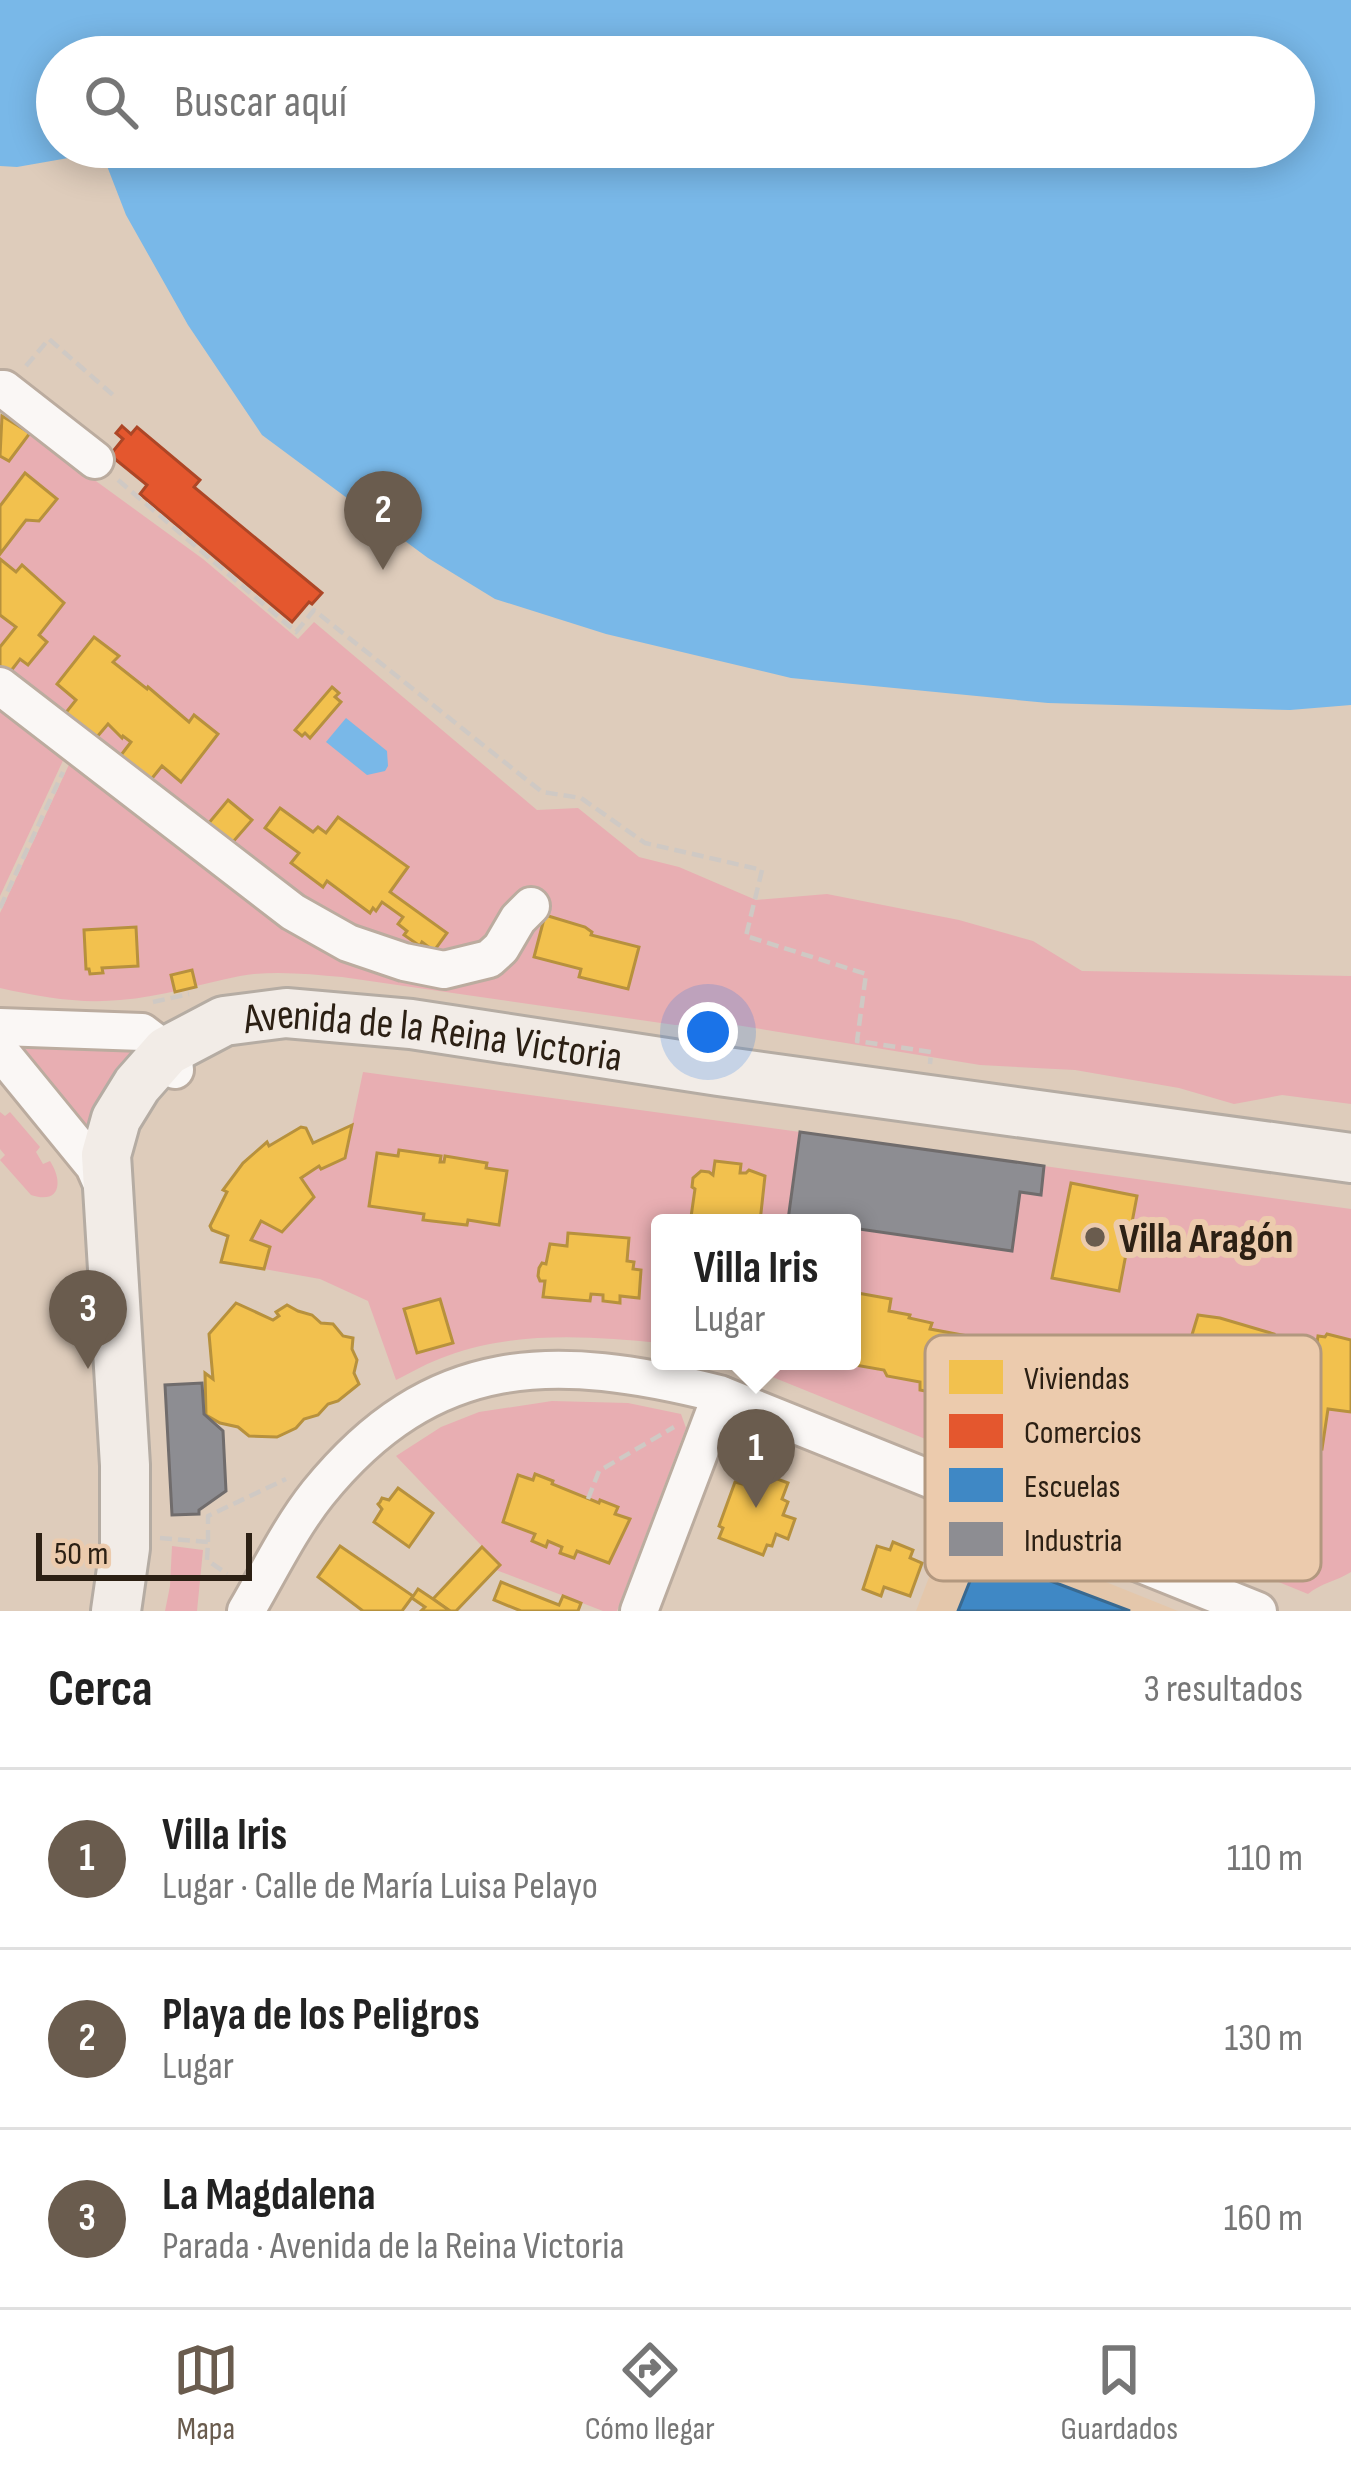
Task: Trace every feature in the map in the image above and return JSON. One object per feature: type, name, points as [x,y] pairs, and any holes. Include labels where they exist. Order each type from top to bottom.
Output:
[{"type":"main road","name":"Avenida de la Reina Victoria","points":[[116,1611],[125,1548],[125,1465],[106,1155],[116,1119],[137,1085],[173,1046],[224,1022],[286,1013],[412,1024],[1351,1158]]},
{"type":"main road","name":"Avenida de la Reina Victoria","points":[[173,1046],[231,1048],[283,1035],[419,1042],[1351,1174]]},
{"type":"main road","name":"Avenida de la Reina Victoria","points":[[132,1611],[142,1552],[143,1445],[126,1172],[132,1132],[173,1046]]},
{"type":"street","points":[[0,389],[95,460]]},
{"type":"street","points":[[0,686],[293,912],[348,943],[444,970],[489,959],[531,906]]},
{"type":"street","points":[[8,1040],[173,1046]]},
{"type":"street","points":[[8,1040],[94,1166],[110,1206]]},
{"type":"street","points":[[246,1611],[334,1474],[418,1402],[476,1378],[536,1370],[656,1378],[722,1395],[925,1477]]},
{"type":"street","points":[[639,1611],[722,1395]]},
{"type":"street","points":[[1184,1581],[1258,1611]]},
{"type":"path","points":[[37,354],[50,339],[113,395]]},
{"type":"path","points":[[95,460],[296,632],[314,610],[542,792],[581,798],[646,843],[763,870],[746,936],[866,974],[857,1041],[931,1052],[928,1070]]},
{"type":"path","points":[[0,908],[75,744]]},
{"type":"path","points":[[588,1499],[599,1471],[684,1421]]},
{"type":"path","points":[[231,1577],[207,1560],[208,1516],[296,1474]]},
{"type":"path","points":[[177,1540],[208,1542]]},
{"type":"shaded area","points":[[0,415],[203,559],[298,639],[314,622],[537,810],[578,808],[639,857],[679,867],[756,900],[827,894],[959,920],[1033,941],[1082,971],[1351,976],[1351,1104],[1282,1095],[1234,1104],[1179,1088],[1075,1070],[980,1065],[730,1024],[675,1025],[342,977],[253,974],[105,1001],[0,988],[0,913],[73,756],[0,674]]},
{"type":"shaded area","points":[[0,700],[67,752],[0,896]]},
{"type":"shaded area","points":[[32,1044],[141,1048],[90,1134],[24,1062],[24,1050]]},
{"type":"shaded area","points":[[363,1072],[800,1132],[812,1214],[651,1214],[651,1342],[579,1337],[499,1342],[440,1358],[396,1380],[368,1301],[320,1279],[264,1269],[270,1247],[251,1240],[261,1221],[282,1231],[313,1197],[301,1178],[345,1158]]},
{"type":"shaded area","points":[[0,1112],[5,1116],[10,1112],[40,1147],[36,1152],[43,1164],[50,1161],[58,1183],[54,1194],[31,1195],[0,1160],[5,1155],[0,1149]]},
{"type":"shaded area","points":[[1044,1166],[1351,1209],[1351,1572],[1308,1594],[1276,1581],[1321,1581],[1321,1335],[925,1335],[925,1439],[755,1370],[861,1370],[861,1229],[1012,1251],[1020,1192],[1040,1195]]},
{"type":"shaded area","points":[[552,1401],[628,1403],[681,1414],[686,1428],[617,1611],[603,1611],[496,1570],[500,1565],[396,1456],[441,1427],[479,1412]]},
{"type":"shaded area","points":[[172,1546],[203,1550],[197,1611],[165,1611]]},
{"type":"shaded area","points":[[928,1581],[1103,1581],[1178,1611],[916,1611]]},
{"type":"water","points":[[0,0],[1351,0],[1351,705],[1290,710],[1048,703],[791,678],[606,634],[495,599],[428,558],[262,435],[188,325],[126,215],[108,168],[1315,168],[1315,36],[36,36],[36,164],[0,166]]},
{"type":"water","points":[[346,718],[387,751],[385,771],[367,775],[326,742]]},
{"type":"building: Viviendas","points":[[2,416],[30,433],[9,461],[0,456]]},
{"type":"building: Viviendas","points":[[25,473],[57,499],[39,521],[26,520],[0,554],[0,506]]},
{"type":"building: Viviendas","points":[[0,559],[16,572],[22,565],[64,603],[39,635],[47,642],[28,665],[20,659],[7,676],[0,670],[0,647],[16,627],[0,615]]},
{"type":"building: Viviendas","points":[[94,637],[119,656],[113,662],[189,722],[194,715],[218,734],[181,782],[162,766],[145,787],[115,763],[131,742],[108,724],[91,744],[60,720],[76,700],[57,684]]},
{"type":"building: Viviendas","points":[[332,687],[341,702],[310,738],[305,733],[302,736],[295,730]]},
{"type":"building: Viviendas","points":[[228,800],[252,820],[232,843],[208,824]]},
{"type":"building: Viviendas","points":[[280,808],[313,832],[318,827],[326,833],[338,817],[408,867],[390,892],[447,933],[434,951],[404,935],[407,931],[398,924],[403,917],[382,902],[370,913],[327,881],[323,887],[291,863],[299,853],[265,828]]},
{"type":"building: Viviendas","points":[[545,915],[585,927],[591,935],[639,947],[628,989],[579,977],[581,969],[534,957]]},
{"type":"building: Viviendas","points":[[136,927],[138,966],[102,968],[103,973],[90,974],[84,930]]},
{"type":"building: Viviendas","points":[[192,970],[196,987],[175,992],[171,975]]},
{"type":"building: Viviendas","points":[[352,1125],[345,1158],[301,1178],[314,1197],[282,1232],[261,1221],[251,1240],[270,1247],[264,1269],[221,1262],[228,1236],[210,1226],[227,1192],[223,1190],[243,1163],[267,1142],[269,1146],[301,1127],[313,1143]]},
{"type":"building: Viviendas","points":[[399,1150],[441,1156],[440,1162],[445,1156],[487,1163],[486,1168],[507,1171],[499,1225],[423,1220],[424,1214],[369,1206],[377,1153],[398,1156]]},
{"type":"building: Viviendas","points":[[715,1161],[741,1164],[740,1173],[749,1170],[765,1176],[761,1214],[691,1214],[693,1178],[701,1171],[713,1175]]},
{"type":"building: Viviendas","name":"Villa Aragón","points":[[1071,1183],[1137,1196],[1119,1291],[1052,1278]]},
{"type":"building: Viviendas","points":[[568,1233],[629,1238],[627,1261],[641,1270],[639,1298],[620,1296],[620,1303],[591,1294],[590,1301],[543,1297],[545,1281],[540,1281],[539,1268],[546,1264],[550,1244],[567,1246]]},
{"type":"building: Viviendas","points":[[861,1294],[891,1299],[889,1311],[932,1323],[930,1329],[962,1335],[925,1335],[925,1391],[920,1390],[920,1382],[887,1376],[884,1370],[861,1366]]},
{"type":"building: Viviendas","points":[[440,1299],[453,1343],[417,1353],[404,1309]]},
{"type":"building: Viviendas","points":[[236,1303],[273,1320],[287,1305],[321,1323],[333,1324],[343,1336],[353,1338],[359,1384],[318,1415],[277,1437],[249,1436],[206,1415],[205,1373],[213,1379],[209,1334]]},
{"type":"building: Viviendas","points":[[1198,1315],[1274,1334],[1274,1335],[1192,1335]]},
{"type":"building: Viviendas","points":[[1321,1336],[1351,1340],[1351,1412],[1328,1409],[1322,1449]]},
{"type":"building: Viviendas","points":[[748,1468],[788,1483],[783,1515],[795,1519],[788,1539],[776,1534],[763,1555],[719,1538],[735,1482],[742,1484]]},
{"type":"building: Viviendas","points":[[535,1474],[618,1507],[615,1514],[630,1519],[609,1563],[577,1551],[574,1558],[560,1553],[562,1547],[548,1541],[546,1547],[532,1541],[535,1534],[503,1522],[518,1475],[533,1480]]},
{"type":"building: Viviendas","points":[[398,1488],[433,1513],[409,1547],[374,1522],[382,1498],[389,1500]]},
{"type":"building: Viviendas","points":[[893,1542],[913,1550],[910,1558],[922,1563],[910,1596],[884,1587],[881,1596],[863,1589],[877,1546],[890,1550]]},
{"type":"building: Viviendas","points":[[340,1546],[413,1596],[402,1611],[363,1611],[318,1577]]},
{"type":"building: Viviendas","points":[[482,1547],[500,1565],[456,1611],[450,1611],[433,1599]]},
{"type":"building: Viviendas","points":[[501,1582],[559,1605],[563,1596],[581,1603],[578,1611],[521,1611],[494,1600]]},
{"type":"building: Viviendas","points":[[418,1589],[450,1611],[421,1611],[425,1607],[412,1598]]},
{"type":"building: Comercios","points":[[122,426],[131,434],[137,427],[200,480],[194,487],[322,593],[292,622],[140,494],[147,485],[110,455],[123,439],[116,433]]},
{"type":"building: Escuelas","points":[[970,1581],[1051,1581],[1130,1611],[958,1611]]},
{"type":"building: Industria","points":[[800,1132],[1044,1166],[1041,1195],[1020,1192],[1012,1251],[861,1229],[861,1214],[789,1214]]},
{"type":"building: Industria","points":[[202,1383],[204,1414],[223,1431],[226,1491],[199,1514],[172,1515],[165,1385]]},
{"type":"place","name":"Playa de los Peligros","points":[[383,570]]},
{"type":"place","name":"Villa Aragón","points":[[1095,1237]]},
{"type":"place","name":"La Magdalena","points":[[88,1369]]},
{"type":"place","name":"Villa Iris","points":[[756,1508]]}]
